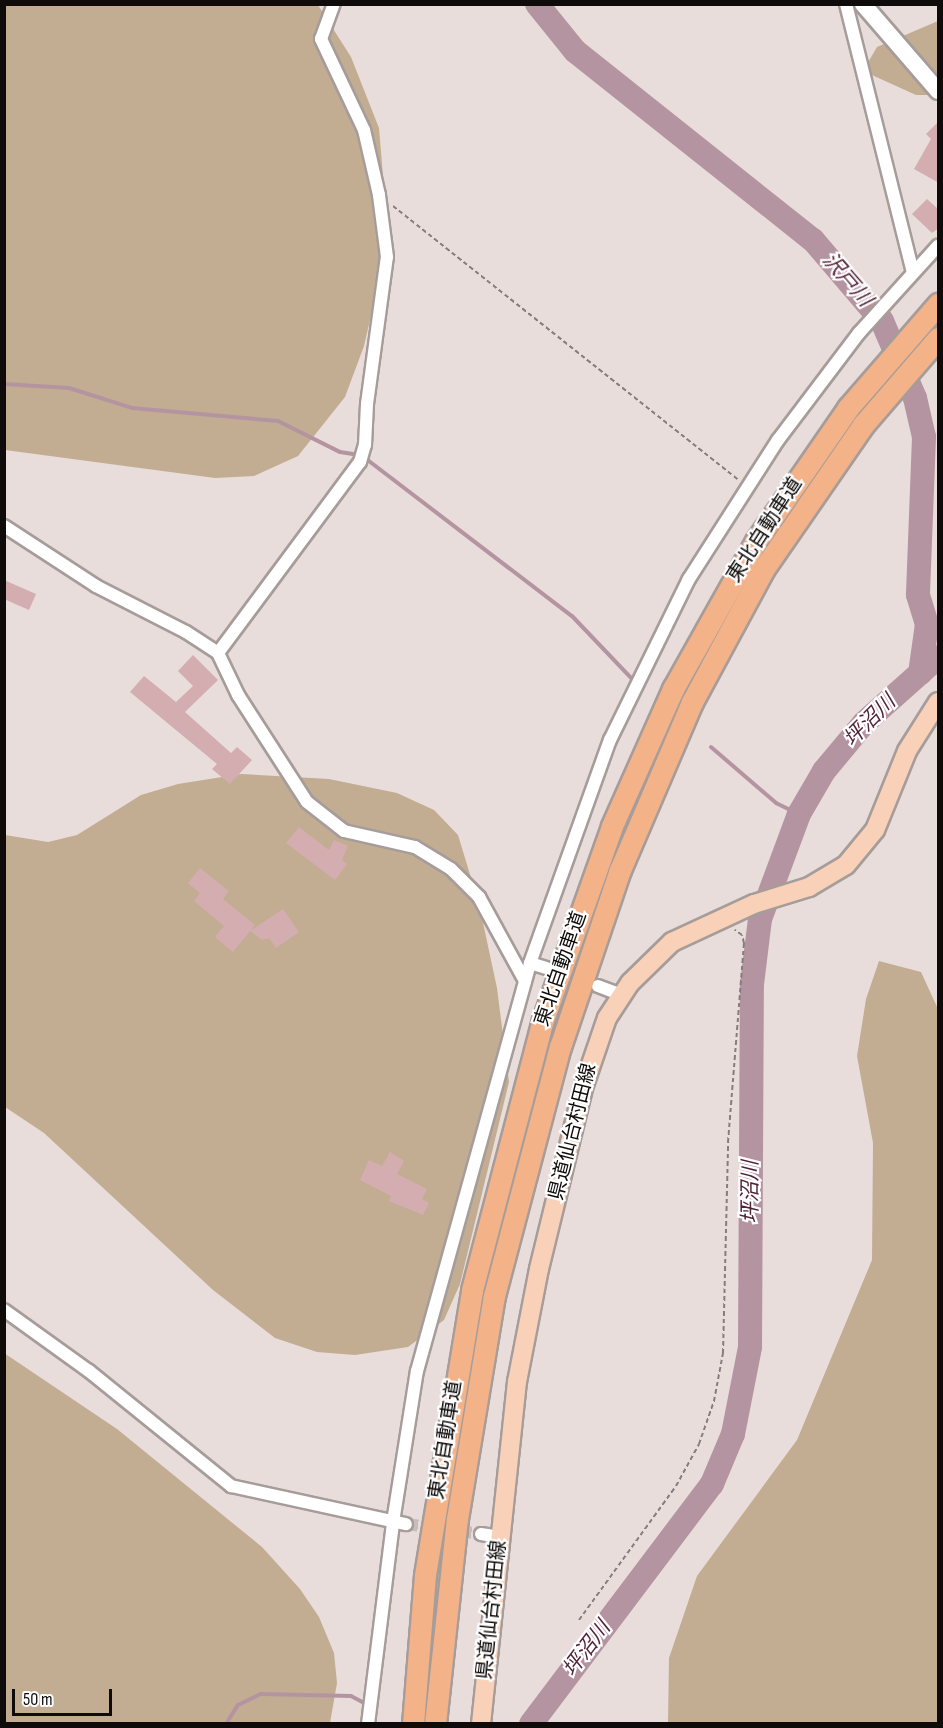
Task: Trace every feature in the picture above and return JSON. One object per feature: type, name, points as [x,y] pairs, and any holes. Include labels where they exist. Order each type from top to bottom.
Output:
[{"type":"highway","name":"東北自動車道","points":[[413,1724],[425,1575],[472,1290],[518,1105],[570,940],[642,754],[713,614],[756,541],[809,463],[880,370],[939,304]]},
{"type":"highway","name":"東北自動車道","points":[[435,1724],[457,1519],[494,1296],[560,1047],[591,948],[661,769],[733,621],[806,503],[888,398],[939,338]]},
{"type":"main road","points":[[863,4],[939,91]]},
{"type":"main road","name":"県道仙台村田線","points":[[481,1724],[517,1382],[539,1269],[595,1047],[621,995],[672,942],[754,904],[809,887],[846,865],[863,848],[879,821],[907,751],[939,702]]},
{"type":"street","points":[[218,653],[362,457],[387,257],[379,195],[364,130],[321,39],[334,4]]},
{"type":"street","points":[[846,4],[912,272]]},
{"type":"street","points":[[368,1724],[393,1522],[417,1371],[530,963],[610,740],[690,579],[748,487],[816,387],[912,272],[939,246]]},
{"type":"street","points":[[4,526],[96,586],[186,632],[218,653],[238,695],[307,802],[344,831],[415,847],[451,869],[480,897],[525,981]]},
{"type":"street","points":[[530,963],[546,968]]},
{"type":"street","points":[[598,986],[621,995]]},
{"type":"street","points":[[4,1311],[89,1371],[231,1486],[406,1524]]},
{"type":"street","points":[[481,1534],[500,1537]]},
{"type":"path","points":[[379,195],[748,487]]},
{"type":"path","points":[[579,1620],[676,1486],[699,1444],[714,1401],[723,1353],[728,1142],[744,943],[742,935],[725,930]]},
{"type":"shaded area","points":[[4,5],[318,5],[351,57],[379,128],[385,200],[378,285],[364,346],[345,397],[298,456],[254,476],[215,478],[5,450]]},
{"type":"shaded area","points":[[938,21],[938,95],[916,95],[863,71],[877,47]]},
{"type":"shaded area","points":[[241,774],[329,779],[397,793],[434,810],[458,835],[479,904],[497,988],[509,1082],[460,1284],[444,1320],[408,1347],[355,1355],[317,1352],[275,1338],[213,1290],[44,1133],[5,1107],[5,835],[48,842],[77,835],[141,795],[178,784]]},
{"type":"shaded area","points":[[879,961],[921,972],[938,1009],[938,1723],[668,1723],[669,1658],[697,1576],[797,1440],[872,1260],[873,1143],[857,1056],[866,999]]},
{"type":"shaded area","points":[[4,1353],[117,1429],[262,1547],[300,1589],[319,1617],[334,1653],[337,1683],[330,1723],[5,1723]]},
{"type":"building","points":[[939,121],[939,183],[914,169],[931,139],[926,134]]},
{"type":"building","points":[[927,199],[939,210],[939,228],[932,233],[912,214]]},
{"type":"building","points":[[4,580],[36,594],[29,610],[4,599]]},
{"type":"building","points":[[193,655],[218,680],[185,712],[231,753],[237,747],[252,760],[230,784],[212,769],[217,764],[130,692],[144,676],[176,702],[193,686],[178,671]]},
{"type":"building","points":[[299,827],[329,850],[334,840],[348,846],[342,860],[347,864],[335,880],[286,843]]},
{"type":"building","points":[[200,868],[229,891],[223,899],[255,925],[233,952],[215,937],[224,926],[194,901],[200,893],[188,883]]},
{"type":"building","points":[[283,909],[299,932],[276,948],[269,938],[262,940],[250,931]]},
{"type":"building","points":[[390,1152],[404,1161],[397,1174],[427,1189],[422,1199],[429,1203],[423,1215],[389,1201],[391,1196],[360,1180],[369,1160],[382,1166]]},
{"type":"waterway","name":"沢戸川","points":[[537,4],[575,51],[813,240],[882,321],[915,398],[924,437],[918,595],[927,624],[920,674]]},
{"type":"waterway","points":[[4,384],[69,388],[132,408],[278,421],[340,452],[358,455]]},
{"type":"waterway","points":[[365,458],[572,616],[633,680]]},
{"type":"waterway","name":"坪沼川","points":[[531,1724],[712,1484],[733,1434],[750,1347],[752,984],[760,919],[799,814],[824,771],[864,723],[938,657]]},
{"type":"waterway","points":[[711,747],[776,803],[799,814]]},
{"type":"waterway","points":[[226,1724],[238,1705],[261,1694],[351,1696],[364,1703]]},
{"type":"tunnel","points":[[406,1524],[481,1534]]}]
